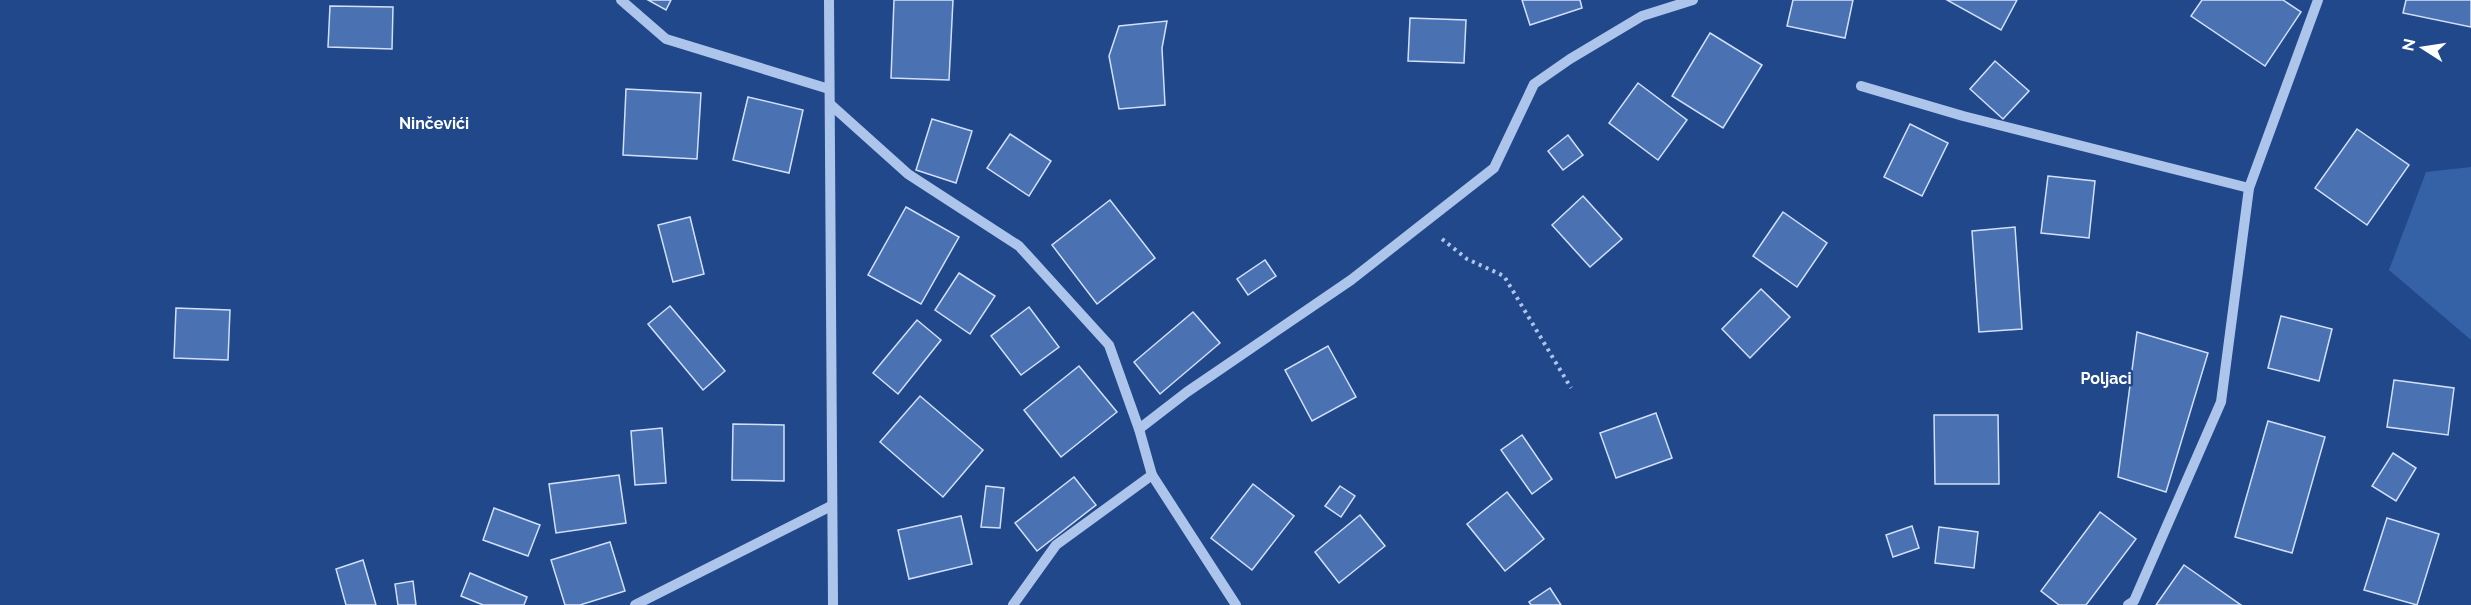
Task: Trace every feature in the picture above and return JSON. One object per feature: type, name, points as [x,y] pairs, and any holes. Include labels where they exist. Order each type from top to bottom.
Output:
[{"type":"street","points":[[621,0],[666,39],[829,89]]},
{"type":"street","points":[[829,0],[833,605]]},
{"type":"street","points":[[1139,429],[1187,392],[1351,280],[1494,168],[1534,84],[1570,59],[1642,16],[1693,0]]},
{"type":"street","points":[[2128,605],[2134,601],[2221,402],[2249,188],[2318,0]]},
{"type":"street","points":[[1861,86],[1963,116],[2249,188]]},
{"type":"street","points":[[830,104],[908,174],[1019,246],[1109,345],[1139,429],[1152,475],[1236,605]]},
{"type":"street","points":[[1013,605],[1056,545],[1152,475]]},
{"type":"street","points":[[635,605],[831,506]]},
{"type":"path","points":[[1423,223],[1467,259],[1504,276],[1571,388]]},
{"type":"shaded area","points":[[2471,167],[2471,340],[2389,270],[2426,172]]},
{"type":"building","points":[[648,0],[671,0],[666,10]]},
{"type":"building","points":[[894,0],[953,0],[949,80],[891,78]]},
{"type":"building","points":[[1522,0],[1580,0],[1582,8],[1530,25]]},
{"type":"building","points":[[1793,0],[1853,0],[1845,38],[1787,26]]},
{"type":"building","points":[[1947,0],[2017,0],[2001,30]]},
{"type":"building","points":[[2202,0],[2283,0],[2301,12],[2265,66],[2191,16]]},
{"type":"building","points":[[2406,0],[2471,0],[2471,27],[2403,13]]},
{"type":"building","points":[[330,6],[393,7],[392,49],[328,47]]},
{"type":"building","points":[[1410,18],[1466,20],[1464,63],[1408,61]]},
{"type":"building","points":[[1167,21],[1162,48],[1165,105],[1119,109],[1109,56],[1119,26]]},
{"type":"building","points":[[1710,33],[1762,65],[1723,128],[1672,96]]},
{"type":"building","points":[[1995,61],[2029,91],[2003,119],[1970,89]]},
{"type":"building","points":[[1638,83],[1687,120],[1658,160],[1609,123]]},
{"type":"building","points":[[626,89],[701,93],[697,159],[623,155]]},
{"type":"building","points":[[748,97],[803,110],[789,173],[733,160]]},
{"type":"building","points":[[932,119],[972,131],[956,183],[916,170]]},
{"type":"building","points":[[1910,124],[1948,143],[1922,196],[1884,177]]},
{"type":"building","points":[[2357,129],[2409,165],[2367,225],[2315,188]]},
{"type":"building","points":[[1010,134],[1051,161],[1029,196],[987,168]]},
{"type":"building","points":[[1568,135],[1583,155],[1563,170],[1548,151]]},
{"type":"building","points":[[2048,176],[2095,181],[2089,238],[2041,233]]},
{"type":"building","points":[[1583,196],[1622,239],[1590,267],[1552,225]]},
{"type":"building","points":[[1110,200],[1155,258],[1097,304],[1052,245]]},
{"type":"building","points":[[906,207],[959,237],[921,304],[868,275]]},
{"type":"building","points":[[1783,212],[1827,243],[1797,287],[1753,256]]},
{"type":"building","points":[[690,217],[704,274],[673,282],[658,225]]},
{"type":"building","points":[[2015,227],[2022,329],[1979,332],[1972,231]]},
{"type":"building","points":[[1265,260],[1276,276],[1248,295],[1237,279]]},
{"type":"building","points":[[959,273],[995,296],[970,334],[935,310]]},
{"type":"building","points":[[1761,289],[1790,317],[1750,358],[1722,329]]},
{"type":"building","points":[[670,306],[725,371],[703,390],[648,324]]},
{"type":"building","points":[[1029,307],[1059,347],[1021,375],[991,336]]},
{"type":"building","points":[[176,308],[230,310],[228,360],[174,358]]},
{"type":"building","points":[[1193,312],[1220,343],[1160,394],[1134,362]]},
{"type":"building","points":[[2281,316],[2332,329],[2319,381],[2268,368]]},
{"type":"building","points":[[917,320],[941,340],[898,394],[873,373]]},
{"type":"building","points":[[2137,332],[2208,353],[2166,492],[2118,477]]},
{"type":"building","points":[[1328,346],[1356,397],[1312,421],[1285,370]]},
{"type":"building","points":[[1079,366],[1117,412],[1061,457],[1024,410]]},
{"type":"building","points":[[2394,380],[2454,388],[2448,435],[2387,427]]},
{"type":"building","points":[[920,396],[983,450],[943,497],[880,442]]},
{"type":"building","points":[[1656,413],[1672,458],[1616,478],[1600,433]]},
{"type":"building","points":[[1934,415],[1998,415],[1999,484],[1935,484]]},
{"type":"building","points":[[2268,421],[2325,437],[2292,553],[2235,537]]},
{"type":"building","points":[[733,424],[784,425],[784,481],[732,480]]},
{"type":"building","points":[[662,428],[666,483],[635,485],[631,431]]},
{"type":"building","points":[[1522,435],[1552,479],[1532,494],[1501,450]]},
{"type":"building","points":[[2393,453],[2416,468],[2396,501],[2372,486]]},
{"type":"building","points":[[619,475],[626,523],[556,533],[549,484]]},
{"type":"building","points":[[1074,477],[1096,505],[1037,551],[1015,523]]},
{"type":"building","points":[[1253,484],[1294,516],[1252,570],[1211,538]]},
{"type":"building","points":[[986,486],[1004,488],[1000,528],[981,527]]},
{"type":"building","points":[[1340,486],[1355,496],[1341,517],[1325,506]]},
{"type":"building","points":[[1507,492],[1544,539],[1505,571],[1467,524]]},
{"type":"building","points":[[494,508],[540,525],[528,556],[483,540]]},
{"type":"building","points":[[2100,512],[2136,539],[2086,605],[2059,605],[2041,591]]},
{"type":"building","points":[[1360,515],[1385,546],[1339,583],[1315,552]]},
{"type":"building","points":[[961,516],[972,564],[909,579],[898,530]]},
{"type":"building","points":[[2387,518],[2439,534],[2417,605],[2364,590]]},
{"type":"building","points":[[1912,526],[1919,548],[1893,557],[1886,535]]},
{"type":"building","points":[[1939,527],[1978,532],[1974,568],[1935,563]]},
{"type":"building","points":[[610,542],[625,591],[580,605],[565,605],[551,560]]},
{"type":"building","points":[[363,560],[376,605],[346,605],[336,569]]},
{"type":"building","points":[[2184,565],[2241,605],[2156,605]]},
{"type":"building","points":[[470,573],[527,597],[524,605],[483,605],[461,596]]},
{"type":"building","points":[[413,581],[416,605],[398,605],[395,584]]},
{"type":"building","points":[[1550,588],[1561,605],[1531,605],[1529,602]]},
{"type":"district","name":"Ninčevići","points":[[434,123]]},
{"type":"district","name":"Poljaci","points":[[2106,378]]}]
